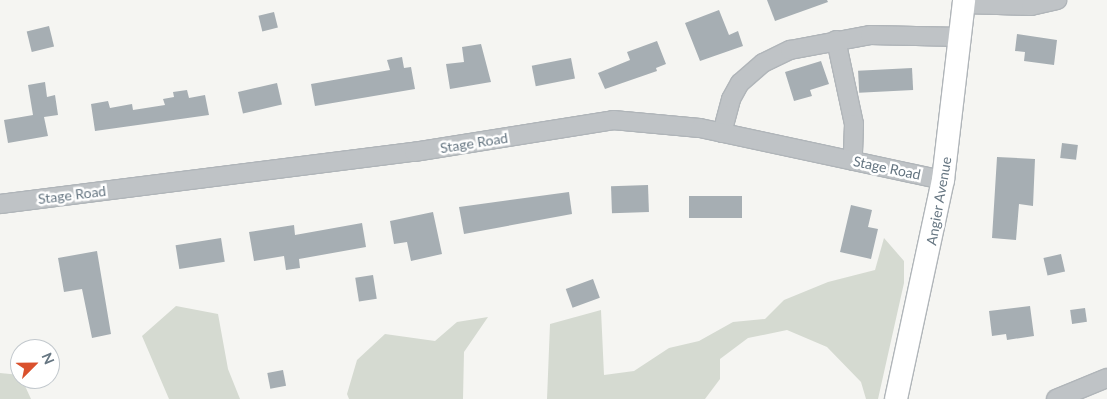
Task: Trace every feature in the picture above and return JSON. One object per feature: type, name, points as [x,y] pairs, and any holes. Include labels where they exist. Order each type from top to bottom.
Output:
[{"type":"main road","name":"Angier Avenue","points":[[896,399],[943,180],[962,38],[964,2]]},
{"type":"street","points":[[964,2],[1031,6],[1057,0]]},
{"type":"street","points":[[722,133],[731,99],[740,83],[763,63],[790,50],[870,35],[962,38]]},
{"type":"street","points":[[836,40],[854,124],[854,160]]},
{"type":"street","name":"Stage Road","points":[[0,204],[414,152],[585,123],[666,123],[854,160],[943,180]]},
{"type":"street","points":[[1056,399],[1107,378]]},
{"type":"shaded area","points":[[884,238],[904,261],[904,283],[878,399],[866,399],[861,382],[827,347],[787,330],[748,338],[720,359],[720,379],[705,399],[547,399],[550,324],[601,310],[604,375],[634,371],[669,348],[699,341],[733,322],[765,319],[784,300],[828,282],[875,270]]},
{"type":"shaded area","points":[[176,306],[218,314],[228,369],[240,399],[169,399],[142,336]]},
{"type":"shaded area","points":[[488,317],[464,352],[463,399],[349,399],[347,394],[357,360],[385,334],[435,341],[457,322]]},
{"type":"shaded area","points":[[0,373],[10,374],[10,389],[26,389],[31,399],[0,399]]},
{"type":"building","points":[[767,0],[827,0],[828,2],[775,21]]},
{"type":"building","points":[[719,10],[729,35],[738,31],[743,46],[700,61],[685,23]]},
{"type":"building","points":[[274,12],[278,28],[262,31],[258,16]]},
{"type":"building","points":[[49,26],[54,46],[32,52],[27,32]]},
{"type":"building","points":[[1017,34],[1057,40],[1054,65],[1024,61],[1025,52],[1015,51]]},
{"type":"building","points":[[657,41],[666,64],[656,68],[657,71],[605,89],[598,73],[630,60],[627,52]]},
{"type":"building","points":[[481,44],[491,82],[450,89],[446,64],[464,62],[462,47]]},
{"type":"building","points":[[402,57],[404,68],[411,67],[415,89],[315,106],[311,84],[390,70],[387,60]]},
{"type":"building","points":[[571,58],[575,79],[536,86],[532,66]]},
{"type":"building","points":[[821,61],[829,84],[810,90],[812,96],[794,101],[785,72]]},
{"type":"building","points":[[912,68],[913,90],[859,93],[858,71]]},
{"type":"building","points":[[45,82],[47,97],[55,95],[58,115],[44,117],[48,136],[8,143],[4,120],[33,115],[28,85]]},
{"type":"building","points":[[277,83],[282,104],[243,113],[238,92]]},
{"type":"building","points":[[187,90],[189,98],[205,95],[209,115],[95,131],[91,104],[108,101],[110,108],[132,104],[133,110],[165,105],[163,99],[174,97],[173,92]]},
{"type":"building","points":[[1062,143],[1078,145],[1076,160],[1060,158]]},
{"type":"building","points":[[997,157],[1035,159],[1033,206],[1019,204],[1016,240],[992,238]]},
{"type":"building","points":[[648,185],[649,212],[612,213],[611,186]]},
{"type":"building","points":[[569,192],[572,214],[464,234],[459,207]]},
{"type":"building","points":[[689,196],[742,196],[742,218],[689,218]]},
{"type":"building","points":[[851,205],[872,210],[868,227],[878,229],[871,259],[840,252]]},
{"type":"building","points":[[433,212],[442,254],[411,261],[407,242],[394,244],[390,221]]},
{"type":"building","points":[[362,223],[366,247],[299,259],[300,268],[286,270],[284,256],[254,261],[249,232],[294,225],[295,235]]},
{"type":"building","points":[[221,238],[225,262],[179,269],[176,245]]},
{"type":"building","points":[[97,251],[111,334],[92,338],[82,289],[64,292],[58,258]]},
{"type":"building","points":[[1061,254],[1065,272],[1048,276],[1043,258]]},
{"type":"building","points":[[373,275],[377,299],[359,302],[355,278]]},
{"type":"building","points":[[593,279],[600,298],[573,308],[566,289]]},
{"type":"building","points":[[1030,306],[1034,336],[1007,340],[1006,334],[992,336],[989,311]]},
{"type":"building","points":[[1085,308],[1087,322],[1072,324],[1070,310]]},
{"type":"building","points":[[283,370],[286,386],[270,389],[267,373]]}]
